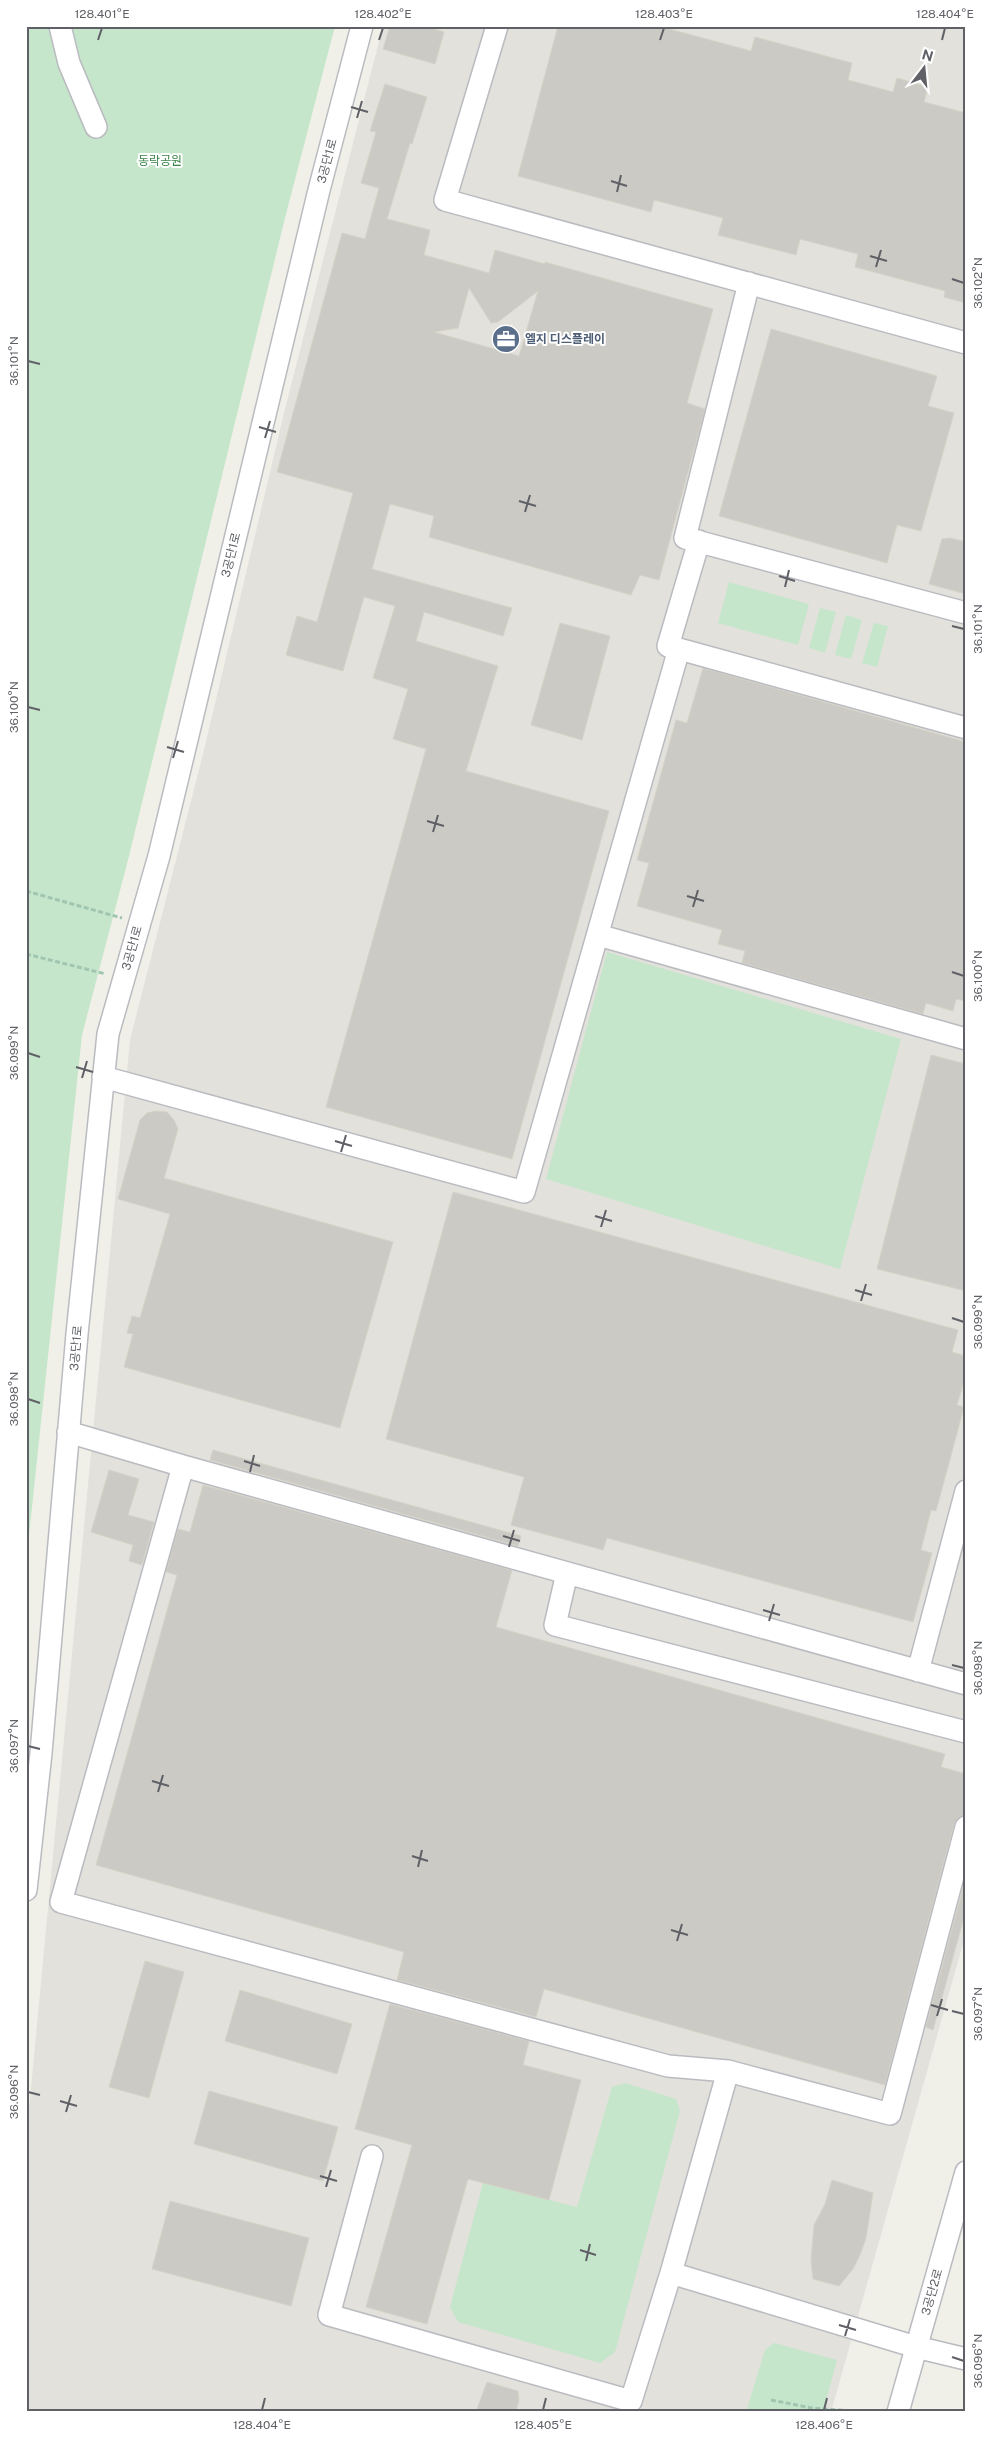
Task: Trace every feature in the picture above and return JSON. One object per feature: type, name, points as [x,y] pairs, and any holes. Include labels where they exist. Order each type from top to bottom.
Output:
[{"type":"street","points":[[60,26],[69,64],[96,127]]},
{"type":"street","name":"3공단1로","points":[[26,1890],[41,1753],[68,1432],[108,1034],[159,856],[317,199],[362,26]]},
{"type":"street","points":[[497,26],[446,200],[966,343]]},
{"type":"street","points":[[749,283],[685,538],[966,613]]},
{"type":"street","points":[[699,541],[668,646],[966,728]]},
{"type":"street","points":[[103,1077],[524,1192],[679,649]]},
{"type":"street","points":[[598,935],[966,1039]]},
{"type":"street","points":[[68,1432],[183,1466],[966,1684]]},
{"type":"street","points":[[183,1466],[61,1902],[668,2066],[728,2071],[890,2114],[966,1827]]},
{"type":"street","points":[[918,1671],[966,1490]]},
{"type":"street","points":[[568,1573],[555,1625],[966,1732]]},
{"type":"street","points":[[372,2156],[329,2315],[631,2401],[671,2274],[728,2071]]},
{"type":"street","name":"3공단2로","points":[[898,2412],[966,2172]]},
{"type":"street","points":[[671,2274],[916,2347],[966,2359]]},
{"type":"path","points":[[26,891],[139,924]]},
{"type":"path","points":[[26,954],[124,978]]},
{"type":"path","points":[[771,2400],[812,2408],[864,2412]]},
{"type":"path","points":[[812,2408],[817,2412]]},
{"type":"shaded area","points":[[383,26],[966,26],[966,1933],[831,2412],[26,2412],[26,2141],[130,1040],[204,750],[285,409]]},
{"type":"green space","name":"동락공원","points":[[26,26],[335,26],[285,218],[128,860],[82,1035],[26,1564]]},
{"type":"green space","points":[[729,582],[809,604],[798,645],[718,623]]},
{"type":"green space","points":[[820,608],[836,612],[825,653],[809,648]]},
{"type":"green space","points":[[846,615],[862,620],[851,659],[835,655]]},
{"type":"green space","points":[[874,623],[888,626],[877,667],[862,663]]},
{"type":"green space","points":[[607,952],[901,1039],[840,1269],[546,1179]]},
{"type":"green space","points":[[625,2083],[676,2099],[680,2111],[615,2352],[600,2363],[458,2322],[450,2307],[483,2183],[577,2207],[612,2087]]},
{"type":"green space","points":[[774,2343],[837,2360],[823,2412],[746,2412],[765,2350]]},
{"type":"building","points":[[390,26],[424,26],[444,32],[435,64],[383,49]]},
{"type":"building","points":[[558,26],[658,26],[751,51],[755,37],[852,63],[848,80],[893,92],[897,78],[928,87],[924,102],[966,113],[966,303],[944,297],[945,291],[855,267],[858,254],[800,239],[796,255],[718,235],[723,218],[654,200],[651,212],[518,176]]},
{"type":"building","points":[[385,84],[427,97],[412,144],[410,143],[387,219],[430,230],[424,255],[489,273],[495,250],[713,309],[687,403],[705,409],[659,580],[640,575],[631,595],[429,537],[434,516],[390,504],[372,569],[512,608],[503,636],[424,612],[416,641],[498,666],[466,771],[609,811],[512,1159],[326,1107],[426,749],[393,739],[408,689],[373,678],[395,606],[364,597],[343,671],[286,655],[297,616],[317,622],[353,493],[277,472],[342,233],[365,239],[379,188],[361,183],[376,132],[370,131]],"holes":[[[469,288],[491,323],[498,322],[538,291],[519,356],[434,332],[458,328]]]},
{"type":"building","points":[[771,329],[937,376],[928,406],[954,413],[921,531],[897,525],[887,563],[719,516]]},
{"type":"building","points":[[950,538],[966,542],[966,594],[929,584],[942,539]]},
{"type":"building","points":[[560,623],[610,636],[582,740],[531,725]]},
{"type":"building","points":[[703,668],[966,742],[966,1001],[956,999],[953,1011],[926,1003],[923,1014],[742,963],[745,951],[718,944],[722,930],[637,906],[649,863],[637,860],[676,720],[687,723]]},
{"type":"building","points":[[931,1055],[966,1064],[966,1291],[877,1269]]},
{"type":"building","points":[[156,1111],[167,1112],[174,1120],[178,1129],[164,1178],[393,1242],[340,1428],[124,1367],[133,1334],[127,1333],[132,1316],[140,1318],[170,1214],[118,1199],[140,1120],[147,1113]]},
{"type":"building","points":[[453,1192],[958,1330],[952,1352],[966,1356],[966,1375],[957,1405],[964,1407],[936,1511],[931,1510],[921,1550],[932,1553],[913,1622],[607,1538],[603,1550],[511,1525],[524,1477],[386,1439]]},
{"type":"building","points":[[213,1450],[521,1536],[518,1546],[210,1460]]},
{"type":"building","points":[[109,1470],[139,1479],[128,1515],[154,1522],[142,1565],[129,1561],[133,1545],[91,1532]]},
{"type":"building","points":[[203,1485],[512,1570],[496,1627],[945,1754],[941,1767],[966,1774],[966,1815],[958,1818],[954,1824],[885,2085],[544,1989],[536,2017],[397,1980],[404,1952],[96,1865],[177,1575],[166,1572],[178,1529],[190,1532]]},
{"type":"building","points":[[966,1877],[966,1910],[933,2030],[926,2027]]},
{"type":"building","points":[[145,1961],[184,1972],[149,2098],[109,2087]]},
{"type":"building","points":[[240,1990],[352,2024],[337,2074],[225,2041]]},
{"type":"building","points":[[390,2004],[529,2041],[523,2065],[581,2080],[549,2200],[468,2179],[427,2324],[366,2307],[412,2145],[355,2129]]},
{"type":"building","points":[[209,2091],[338,2127],[323,2181],[194,2144]]},
{"type":"building","points":[[832,2180],[873,2193],[866,2238],[860,2255],[853,2269],[839,2286],[813,2279],[811,2260],[814,2225],[825,2204]]},
{"type":"building","points":[[170,2201],[309,2238],[291,2306],[152,2269]]},
{"type":"building","points":[[487,2382],[518,2391],[519,2400],[516,2412],[476,2412]]},
{"type":"place","name":"엘지 디스플레이","points":[[506,339]]}]
